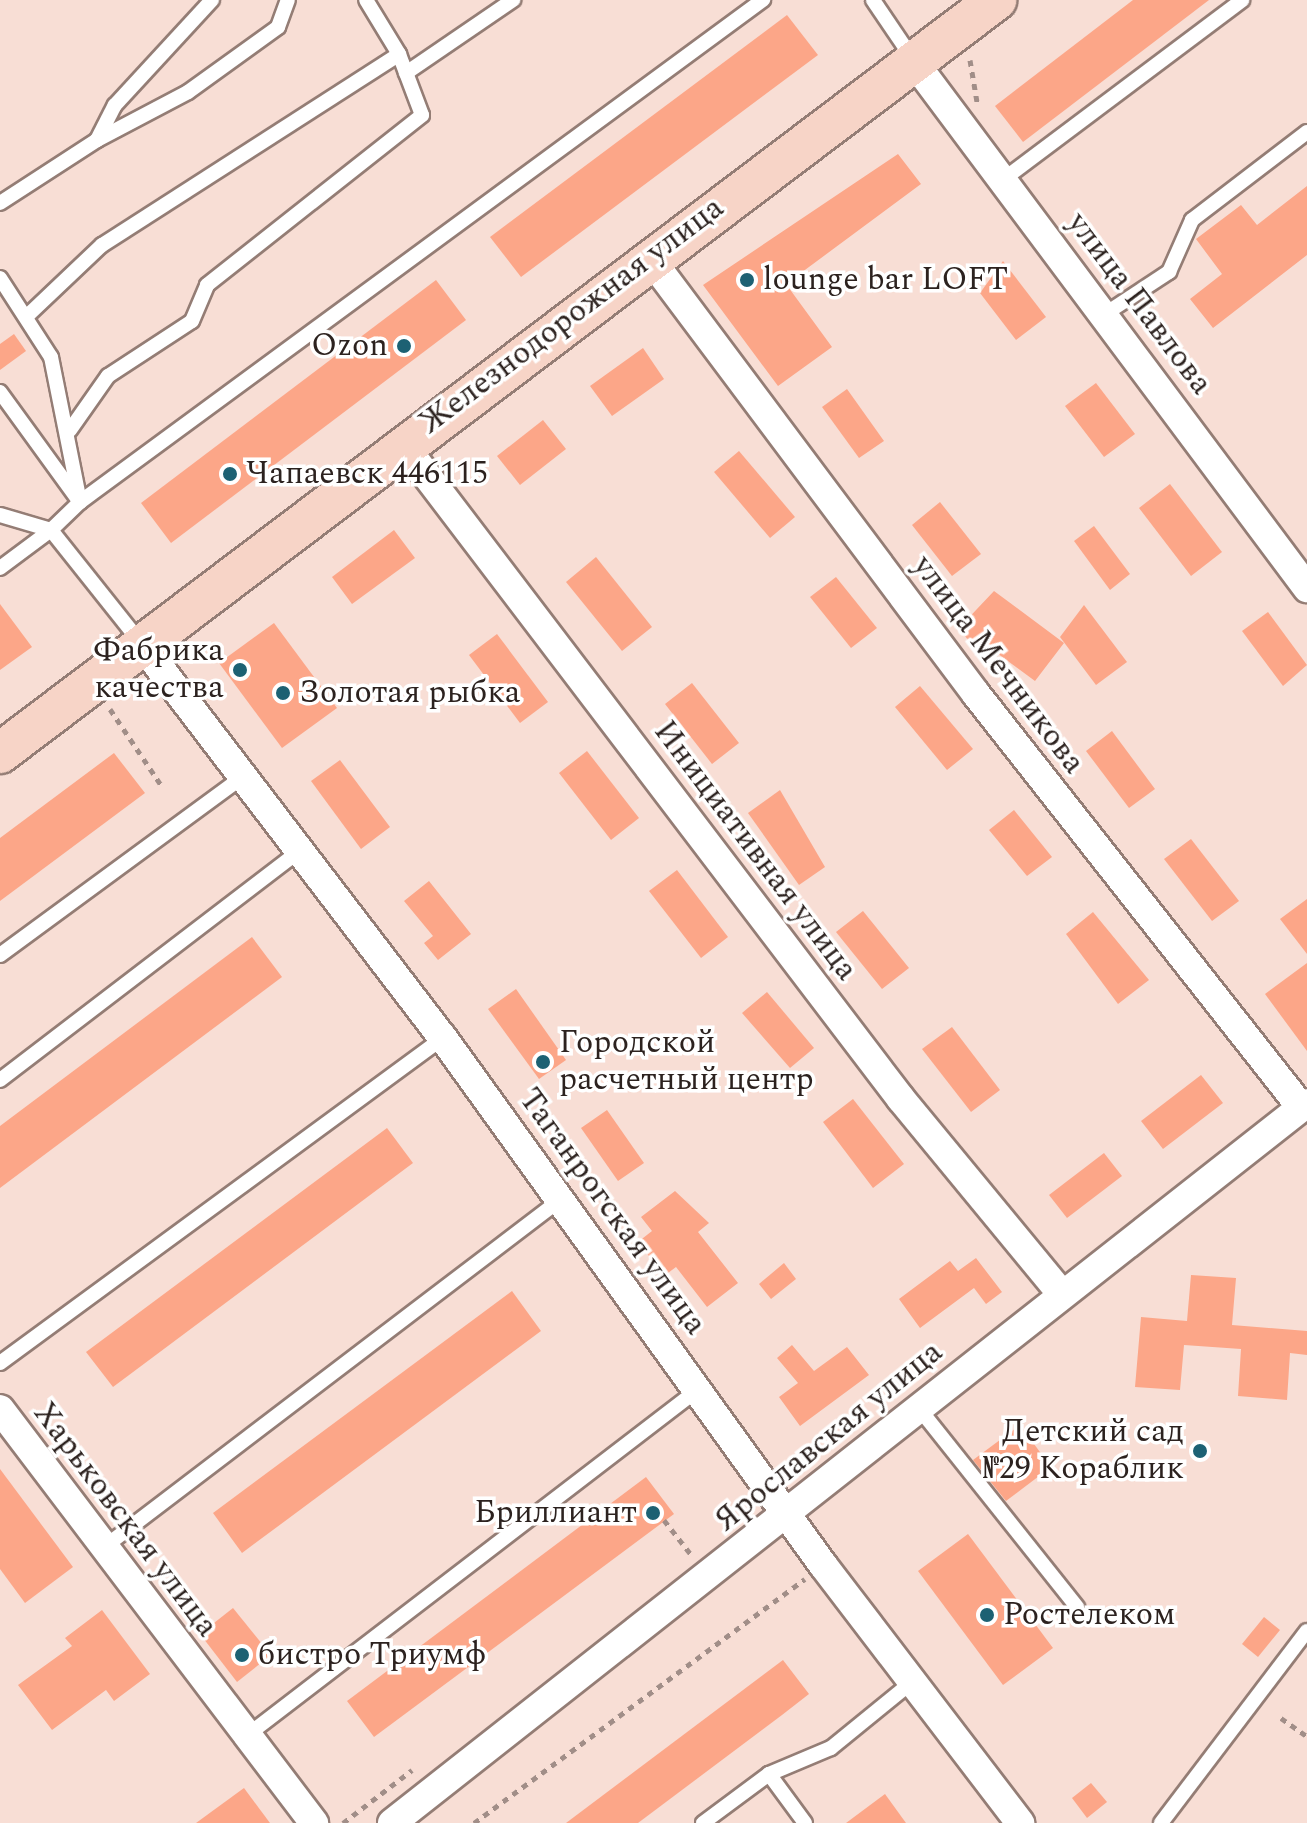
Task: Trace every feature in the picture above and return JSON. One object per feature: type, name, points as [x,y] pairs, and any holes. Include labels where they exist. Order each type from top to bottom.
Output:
[{"type":"main road","name":"Железнодорожная улица","points":[[0,753],[143,646],[402,443],[996,0]]},
{"type":"street","name":"улица Павлова","points":[[914,62],[1307,588]]},
{"type":"street","name":"улица Мечникова","points":[[649,257],[976,694],[1304,1105]]},
{"type":"street","name":"Инициативная улица","points":[[402,443],[901,1099],[1062,1294]]},
{"type":"street","name":"Таганрогская улица","points":[[143,646],[246,774],[443,1038],[791,1514],[823,1565],[1020,1823]]},
{"type":"street","name":"Ярославская улица","points":[[392,1823],[791,1514],[918,1407],[1304,1105]]},
{"type":"street","name":"Харьковская улица","points":[[0,1409],[245,1737],[314,1823]]},
{"type":"lane","points":[[97,140],[115,105],[212,0]]},
{"type":"lane","points":[[0,203],[97,140],[188,92],[278,27],[288,0]]},
{"type":"lane","points":[[70,430],[108,376],[192,321],[207,285],[422,115],[399,54],[366,0]]},
{"type":"lane","points":[[406,73],[513,0]]},
{"type":"lane","points":[[0,568],[51,530],[80,502],[763,0]]},
{"type":"lane","points":[[873,0],[914,62]]},
{"type":"lane","points":[[1004,179],[1242,0]]},
{"type":"lane","points":[[26,317],[102,245],[399,54]]},
{"type":"lane","points":[[1105,314],[1169,272],[1192,220],[1307,132]]},
{"type":"lane","points":[[0,278],[51,357],[70,430],[80,502]]},
{"type":"lane","points":[[0,392],[80,502]]},
{"type":"lane","points":[[0,515],[51,530],[143,646]]},
{"type":"lane","points":[[0,955],[246,774]]},
{"type":"lane","points":[[0,1080],[301,850]]},
{"type":"lane","points":[[0,1363],[443,1038]]},
{"type":"lane","points":[[103,1548],[560,1200]]},
{"type":"lane","points":[[245,1737],[700,1388]]},
{"type":"lane","points":[[918,1407],[1077,1607]]},
{"type":"lane","points":[[1161,1823],[1307,1631]]},
{"type":"lane","points":[[703,1823],[769,1774],[831,1748],[912,1682]]},
{"type":"lane","points":[[769,1774],[805,1823]]},
{"type":"path","points":[[92,684],[163,788]]},
{"type":"path","points":[[664,1520],[675,1534]]},
{"type":"path","points":[[474,1823],[823,1565]]},
{"type":"path","points":[[1281,1718],[1307,1736]]},
{"type":"building","points":[[1133,0],[1209,0],[1023,142],[995,106]]},
{"type":"building","points":[[787,15],[818,55],[521,277],[490,237]]},
{"type":"building","points":[[898,154],[921,184],[786,284],[832,347],[778,386],[703,285]]},
{"type":"building","points":[[1307,186],[1307,255],[1213,328],[1190,299],[1222,274],[1196,239],[1241,205],[1257,225]]},
{"type":"building","points":[[1003,261],[1046,317],[1016,340],[980,293]]},
{"type":"building","points":[[436,280],[466,320],[171,543],[141,503]]},
{"type":"building","points":[[14,334],[26,351],[0,370],[0,344]]},
{"type":"building","points":[[643,348],[664,379],[612,416],[590,386]]},
{"type":"building","points":[[1096,383],[1135,434],[1104,457],[1065,406]]},
{"type":"building","points":[[847,389],[884,441],[859,458],[822,407]]},
{"type":"building","points":[[543,420],[566,449],[520,485],[497,456]]},
{"type":"building","points":[[739,451],[795,517],[770,538],[714,472]]},
{"type":"building","points":[[1170,484],[1222,552],[1191,576],[1139,508]]},
{"type":"building","points":[[940,502],[981,554],[952,576],[912,525]]},
{"type":"building","points":[[1094,526],[1130,574],[1110,590],[1074,541]]},
{"type":"building","points":[[394,530],[415,558],[352,604],[332,577]]},
{"type":"building","points":[[596,557],[652,627],[622,651],[566,582]]},
{"type":"building","points":[[836,577],[877,628],[851,648],[810,597]]},
{"type":"building","points":[[994,591],[1064,643],[1035,681],[986,645],[977,652],[959,628]]},
{"type":"building","points":[[0,604],[32,647],[0,670]]},
{"type":"building","points":[[1084,605],[1127,662],[1096,685],[1060,637]]},
{"type":"building","points":[[1268,612],[1307,665],[1283,686],[1242,631]]},
{"type":"building","name":"Золотая рыбка","points":[[274,623],[337,708],[282,748],[219,663]]},
{"type":"building","points":[[497,634],[548,702],[520,723],[469,655]]},
{"type":"building","points":[[692,683],[739,743],[712,764],[665,704]]},
{"type":"building","points":[[920,686],[973,749],[947,770],[895,707]]},
{"type":"building","points":[[1112,731],[1155,789],[1129,808],[1086,751]]},
{"type":"building","points":[[587,751],[639,818],[611,840],[559,773]]},
{"type":"building","points":[[114,753],[145,793],[0,901],[0,838]]},
{"type":"building","points":[[340,760],[390,827],[361,849],[311,781]]},
{"type":"building","points":[[780,790],[825,867],[799,885],[748,813]]},
{"type":"building","points":[[1014,810],[1052,857],[1027,876],[989,830]]},
{"type":"building","points":[[1191,839],[1239,901],[1212,921],[1164,859]]},
{"type":"building","points":[[677,870],[728,937],[701,958],[649,891]]},
{"type":"building","points":[[429,881],[471,934],[438,960],[424,943],[433,936],[404,901]]},
{"type":"building","points":[[1307,899],[1307,954],[1280,919]]},
{"type":"building","points":[[863,911],[909,968],[882,989],[836,932]]},
{"type":"building","points":[[1093,912],[1149,980],[1118,1004],[1066,934]]},
{"type":"building","points":[[252,937],[282,977],[0,1188],[0,1126]]},
{"type":"building","points":[[1307,963],[1307,1051],[1265,994]]},
{"type":"building","points":[[516,989],[566,1060],[539,1079],[488,1009]]},
{"type":"building","points":[[767,992],[814,1048],[790,1068],[742,1013]]},
{"type":"building","points":[[952,1027],[1000,1090],[971,1112],[922,1049]]},
{"type":"building","points":[[1201,1075],[1223,1103],[1163,1149],[1141,1121]]},
{"type":"building","points":[[853,1099],[904,1164],[873,1188],[823,1122]]},
{"type":"building","points":[[607,1110],[644,1163],[618,1181],[581,1128]]},
{"type":"building","points":[[387,1128],[413,1163],[113,1387],[86,1352]]},
{"type":"building","points":[[1104,1153],[1122,1176],[1067,1218],[1049,1195]]},
{"type":"building","points":[[675,1191],[709,1223],[698,1232],[738,1283],[707,1307],[676,1267],[664,1276],[638,1242],[652,1231],[641,1217]]},
{"type":"building","points":[[976,1258],[1002,1292],[986,1304],[974,1288],[920,1328],[899,1299],[950,1261],[958,1271]]},
{"type":"building","points":[[784,1263],[796,1279],[771,1299],[759,1284]]},
{"type":"building","points":[[1191,1275],[1236,1278],[1232,1325],[1307,1331],[1307,1355],[1290,1353],[1287,1400],[1238,1396],[1241,1349],[1184,1345],[1180,1390],[1135,1387],[1141,1317],[1187,1321]]},
{"type":"building","points":[[512,1291],[541,1331],[242,1553],[213,1513]]},
{"type":"building","points":[[792,1345],[814,1371],[847,1347],[869,1375],[800,1426],[779,1397],[798,1383],[777,1358]]},
{"type":"building","points":[[1020,1425],[1051,1467],[1006,1501],[973,1460]]},
{"type":"building","points":[[0,1469],[73,1567],[25,1603],[0,1569]]},
{"type":"building","points":[[646,1477],[674,1514],[374,1737],[347,1701]]},
{"type":"building","points":[[968,1534],[1053,1648],[1003,1685],[918,1571]]},
{"type":"building","points":[[233,1608],[271,1655],[237,1682],[200,1634]]},
{"type":"building","points":[[102,1610],[150,1674],[114,1701],[106,1690],[52,1730],[18,1685],[72,1646],[65,1638]]},
{"type":"building","points":[[1264,1617],[1280,1630],[1258,1657],[1242,1644]]},
{"type":"building","points":[[783,1660],[809,1694],[782,1715],[638,1823],[566,1823]]},
{"type":"building","points":[[1091,1783],[1107,1802],[1087,1818],[1072,1798]]},
{"type":"building","points":[[244,1788],[270,1823],[196,1823]]},
{"type":"building","points":[[885,1794],[906,1823],[846,1823]]},
{"type":"place","name":"lounge bar LOFT","points":[[747,280]]},
{"type":"place","name":"Ozon","points":[[404,346]]},
{"type":"place","name":"Чапаевск 446115","points":[[230,474]]},
{"type":"place","name":"Фабрика качества","points":[[240,670]]},
{"type":"place","name":"Золотая рыбка","points":[[283,693]]},
{"type":"place","name":"Городской расчетный центр","points":[[543,1062]]},
{"type":"place","name":"Детский сад №29 Кораблик","points":[[1200,1451]]},
{"type":"place","name":"Бриллиант","points":[[653,1513]]},
{"type":"place","name":"Ростелеком","points":[[987,1615]]},
{"type":"place","name":"бистро Триумф","points":[[242,1655]]}]
